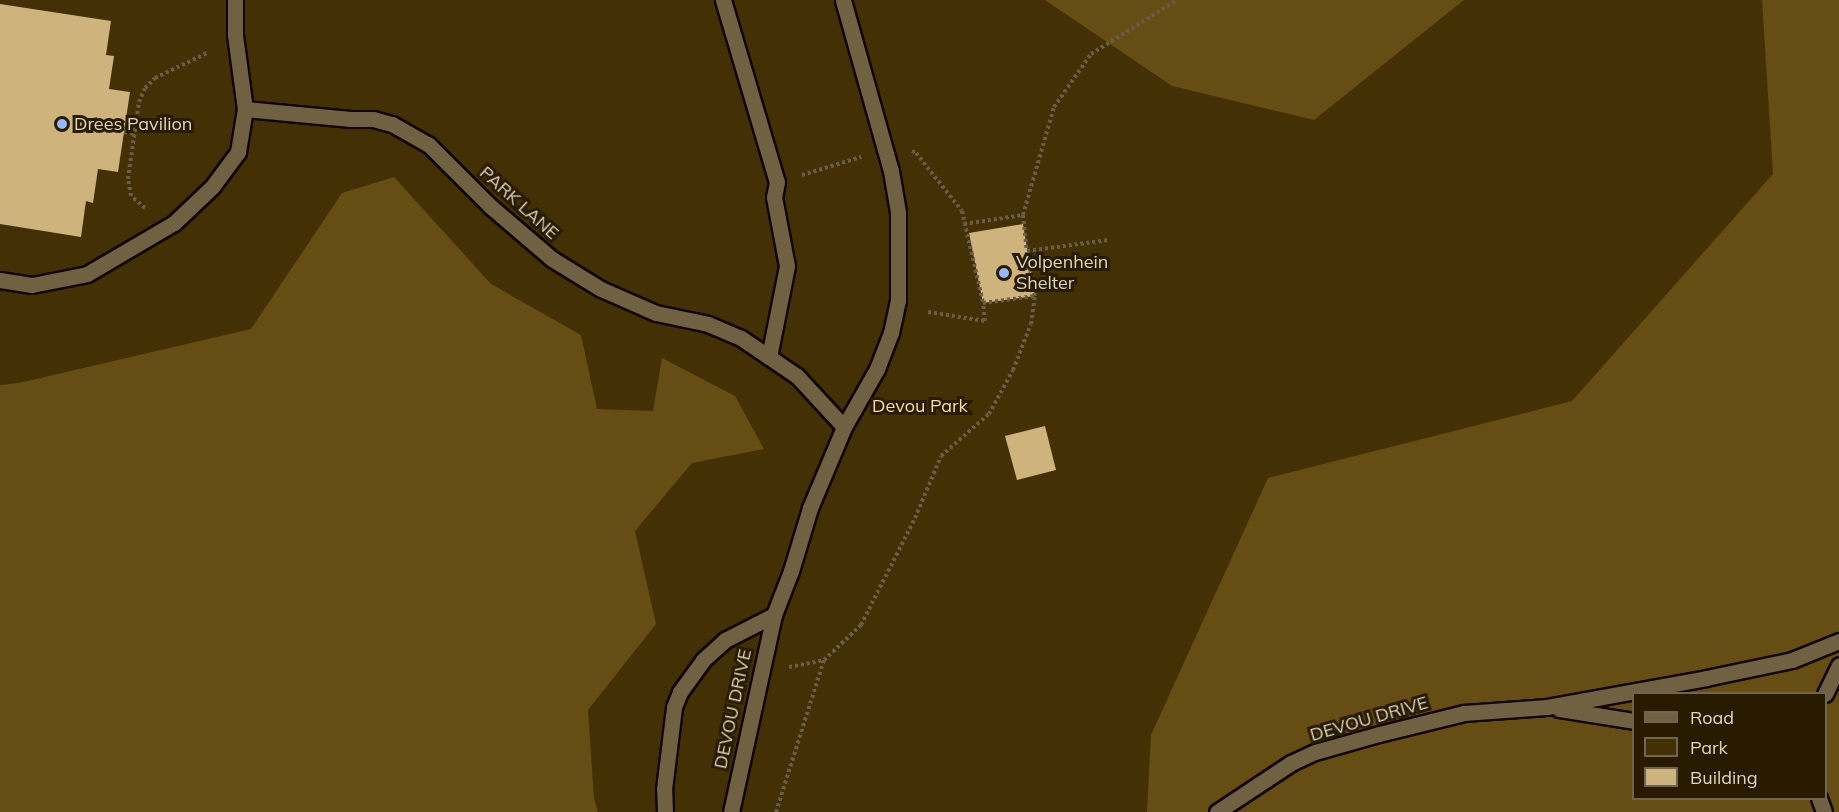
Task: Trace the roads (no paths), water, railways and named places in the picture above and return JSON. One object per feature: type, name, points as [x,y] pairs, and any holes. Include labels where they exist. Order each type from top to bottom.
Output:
[{"type":"street","points":[[0,280],[32,285],[87,274],[174,223],[212,187],[238,152],[245,109],[235,35],[235,0]]},
{"type":"street","points":[[723,0],[777,182],[774,197],[787,266],[769,357]]},
{"type":"street","points":[[665,812],[664,789],[674,707],[680,692],[703,660],[725,640],[774,615],[810,508],[844,427],[876,369],[891,333],[898,301],[898,234],[891,171],[843,0]]},
{"type":"street","name":"PARK LANE","points":[[245,109],[373,119],[392,124],[429,145],[490,206],[552,259],[601,289],[656,313],[708,324],[730,333],[797,376],[844,427]]},
{"type":"street","name":"DEVOU DRIVE","points":[[731,812],[774,615]]},
{"type":"street","name":"DEVOU DRIVE","points":[[1217,812],[1291,763],[1315,752],[1464,713],[1547,707],[1792,660],[1839,641]]},
{"type":"street","points":[[1826,692],[1839,665]]},
{"type":"street","name":"DEVOU DRIVE","points":[[1547,707],[1632,720]]},
{"type":"place","name":"Drees Pavilion","points":[[62,124]]},
{"type":"place","name":"Volpenhein Shelter","points":[[1004,273]]},
{"type":"park label","name":"Devou Park","points":[[920,406]]}]
